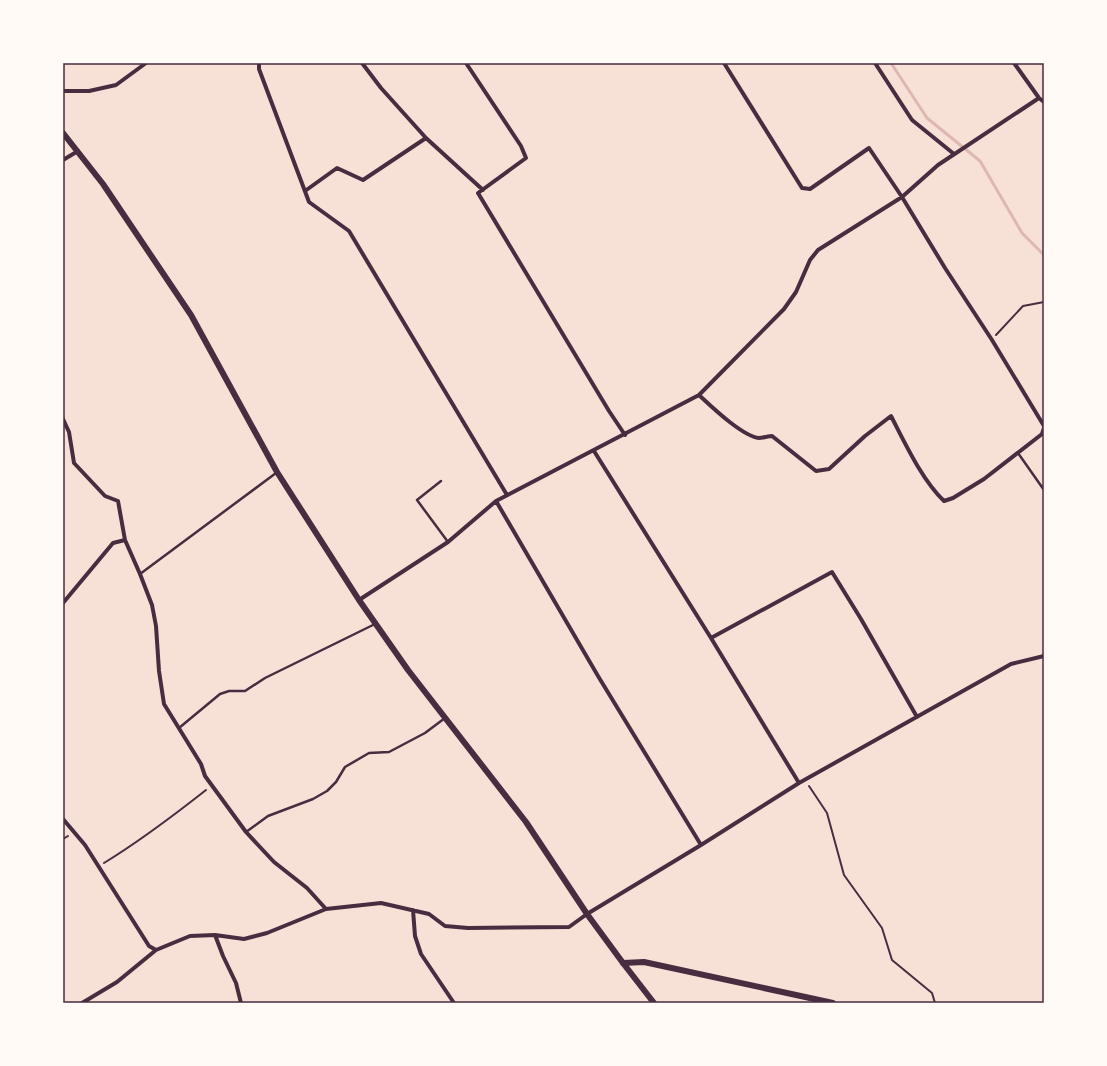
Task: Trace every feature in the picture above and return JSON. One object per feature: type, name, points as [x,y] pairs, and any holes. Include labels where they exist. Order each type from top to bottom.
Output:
[{"type":"street","points":[[63,91],[89,91],[116,85],[146,63]]},
{"type":"street","points":[[259,63],[259,69],[309,202],[349,231],[507,495]]},
{"type":"street","points":[[362,63],[381,88],[426,138],[483,190]]},
{"type":"street","points":[[466,63],[521,146],[526,158],[483,190],[478,192],[609,411],[625,435]]},
{"type":"street","points":[[699,395],[728,420],[747,433],[758,438],[772,436],[816,471],[828,469],[865,436],[891,416],[912,457],[938,495],[944,501],[953,498],[984,479],[1042,434],[1044,427],[992,340],[944,268],[902,197],[869,148],[810,189],[802,188],[724,63]]},
{"type":"street","points":[[875,63],[912,120],[954,154]]},
{"type":"street","points":[[1015,63],[1039,98],[1044,102]]},
{"type":"street","points":[[359,600],[448,542],[496,501],[625,435],[699,395],[784,309],[796,292],[810,260],[818,250],[902,197],[938,165],[1039,98]]},
{"type":"street","points":[[63,133],[103,184],[191,315],[277,472],[359,600],[408,670],[526,822],[587,914],[654,1003]]},
{"type":"street","points":[[305,191],[337,168],[363,180],[426,138]]},
{"type":"street","points":[[63,160],[78,151]]},
{"type":"street","points":[[63,419],[69,432],[74,463],[105,496],[118,501],[125,540],[152,605],[156,626],[159,671],[164,704],[201,764],[205,776],[246,832],[274,862],[308,888],[326,909]]},
{"type":"street","points":[[594,451],[711,638],[799,784]]},
{"type":"street","points":[[496,501],[598,676],[700,846]]},
{"type":"street","points":[[63,603],[113,543],[125,540]]},
{"type":"street","points":[[711,638],[832,572],[862,619],[917,717]]},
{"type":"street","points":[[82,1003],[117,982],[156,950],[190,936],[215,935],[244,939],[267,933],[326,909],[381,904],[430,914],[445,926],[468,928],[569,927],[587,914],[700,846],[805,780],[1011,664],[1044,656]]},
{"type":"street","points":[[63,819],[85,845],[149,946],[156,950]]},
{"type":"street","points":[[413,910],[415,936],[421,954],[454,1003]]},
{"type":"street","points":[[215,935],[222,956],[236,983],[241,1003]]},
{"type":"street","points":[[623,963],[644,962],[833,1003]]},
{"type":"lane","points":[[1017,452],[1044,490]]},
{"type":"lane","points":[[140,574],[277,472]]},
{"type":"lane","points":[[441,481],[418,500],[448,542]]},
{"type":"lane","points":[[179,728],[220,694],[229,691],[245,691],[265,678],[376,624]]},
{"type":"lane","points":[[246,832],[268,816],[313,799],[336,782],[345,768],[369,753],[389,752],[425,733],[445,718]]},
{"type":"path","points":[[992,340],[1023,306],[1044,302]]},
{"type":"path","points":[[805,780],[827,813],[844,875],[882,928],[892,960],[932,992],[935,1003]]},
{"type":"path","points":[[98,866],[128,848],[212,786]]},
{"type":"waterway","points":[[891,63],[927,118],[980,161],[1022,233],[1044,255]]}]
